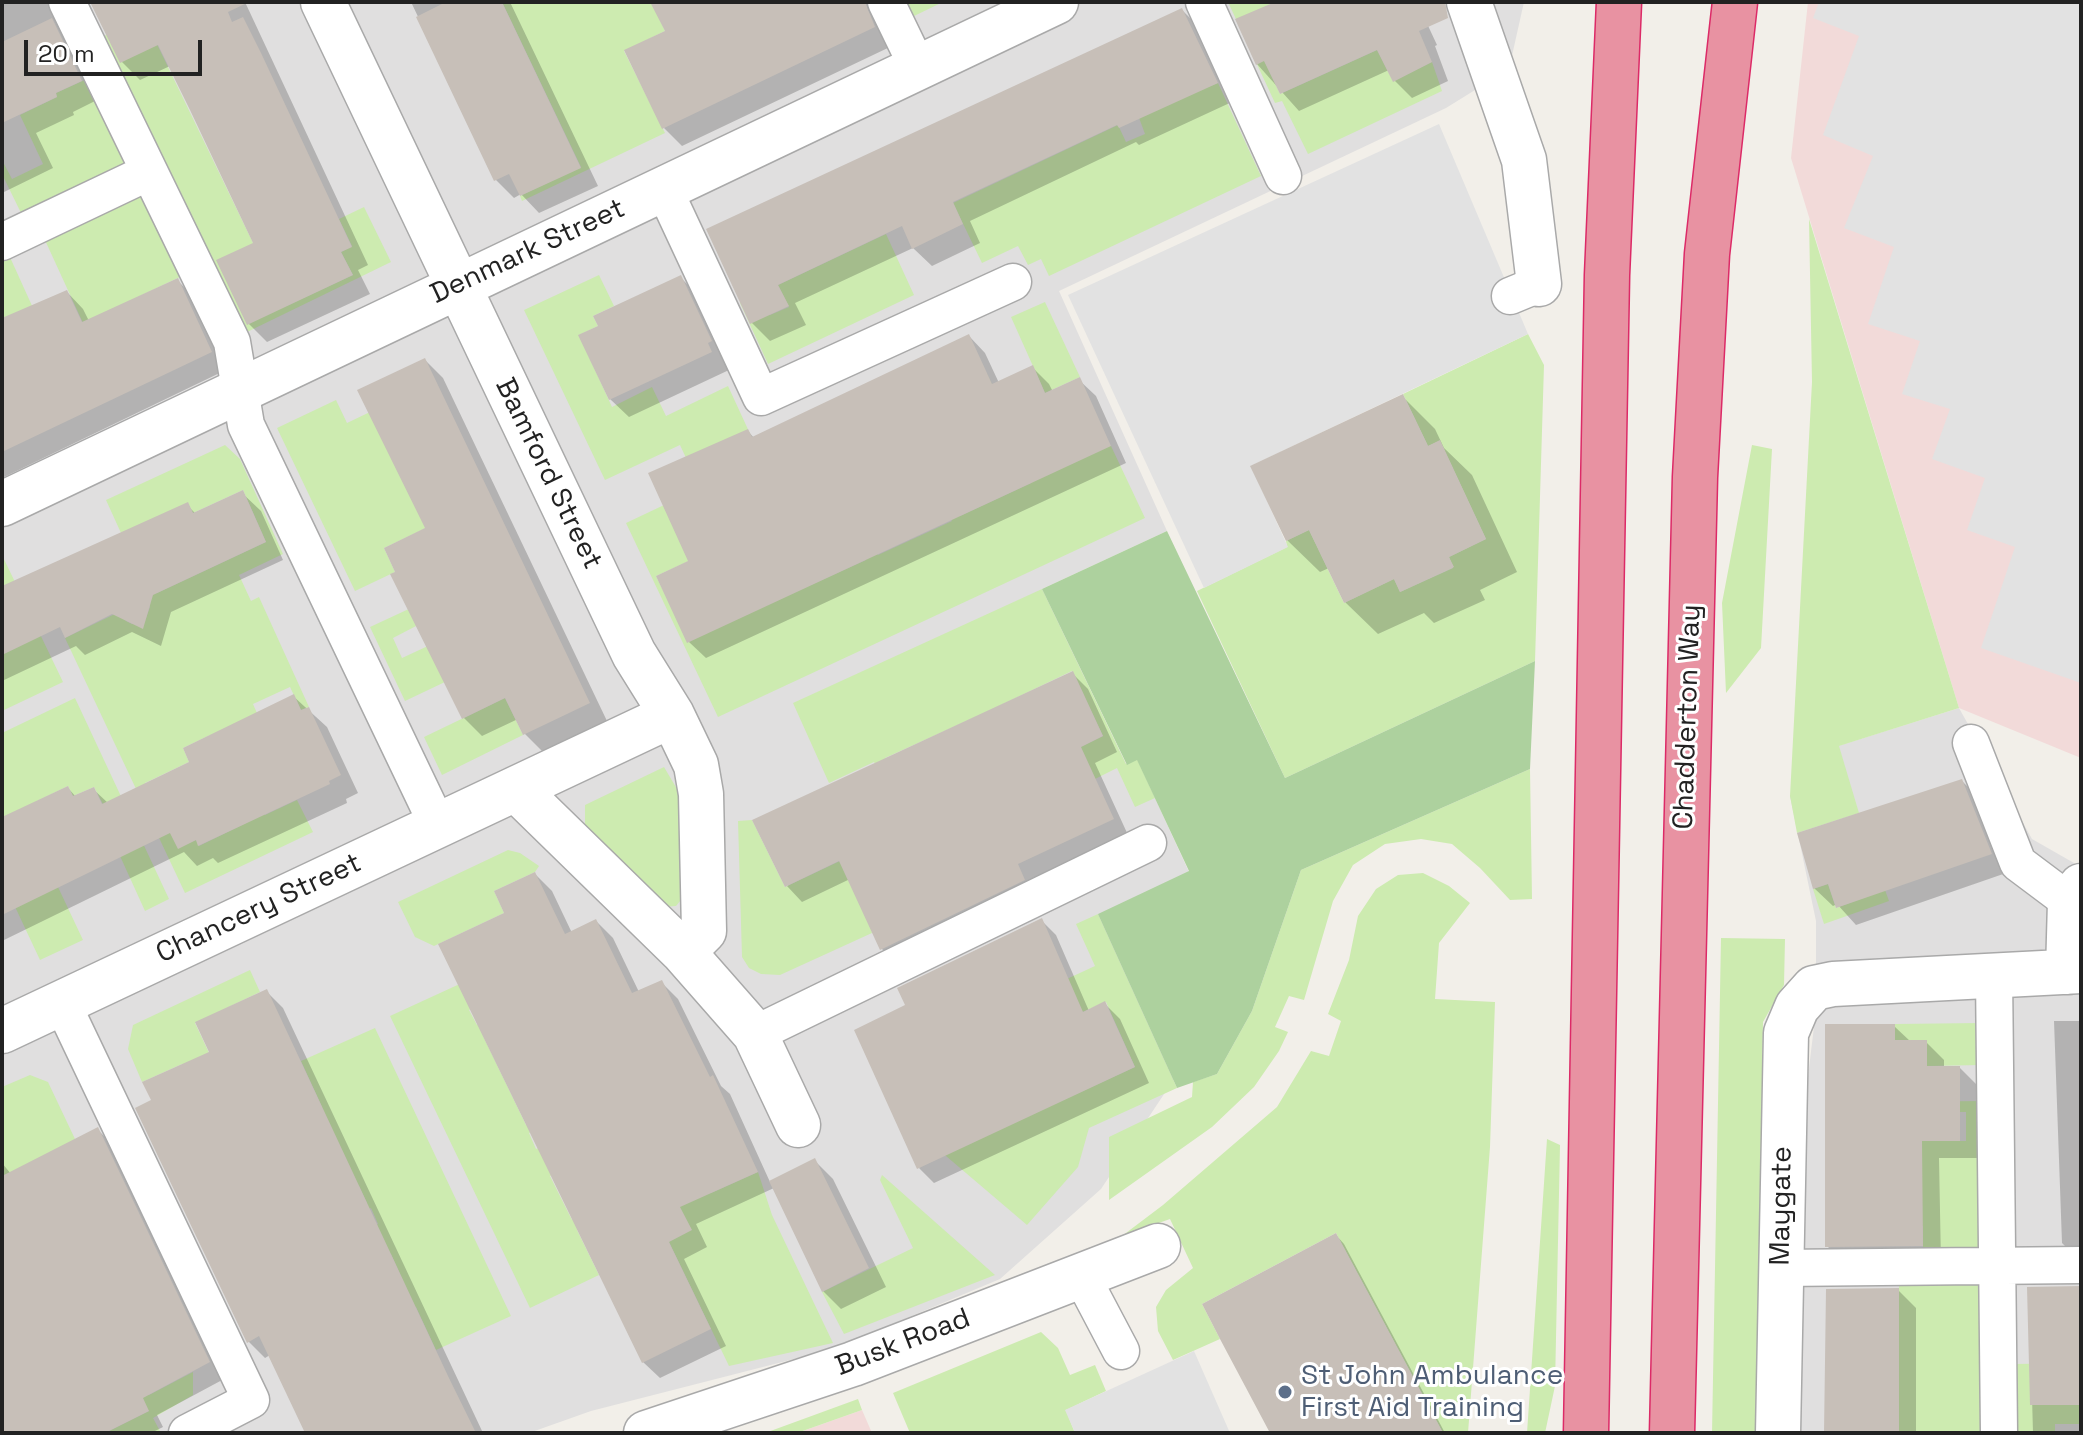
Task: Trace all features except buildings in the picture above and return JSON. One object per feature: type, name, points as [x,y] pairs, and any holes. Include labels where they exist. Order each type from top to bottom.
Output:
[{"type":"highway","points":[[1586,1433],[1607,291],[1619,2]]},
{"type":"highway","name":"Chadderton Way","points":[[1672,1433],[1695,477],[1707,254],[1735,2]]},
{"type":"street","name":"Bamford Street","points":[[323,2],[634,654],[672,715],[696,765],[701,794],[704,931],[683,952]]},
{"type":"street","name":"Denmark Street","points":[[2,504],[1056,2]]},
{"type":"street","points":[[1469,2],[1524,160],[1525,290]]},
{"type":"street","name":"Chancery Street","points":[[2,1031],[672,715]]},
{"type":"street","points":[[516,789],[683,952],[755,1034],[798,1125]]},
{"type":"street","points":[[1994,975],[2074,972],[2076,894]]},
{"type":"street","name":"Maygate","points":[[1778,1433],[1786,1033],[1797,1007],[1814,988],[1994,975]]},
{"type":"street","name":"Busk Road","points":[[646,1433],[853,1364],[1158,1246]]},
{"type":"lane","points":[[67,2],[232,342],[246,425],[438,826]]},
{"type":"lane","points":[[886,2],[918,68]]},
{"type":"lane","points":[[1204,2],[1283,176]]},
{"type":"lane","points":[[2,242],[149,172]]},
{"type":"lane","points":[[663,187],[761,397],[1013,282]]},
{"type":"lane","points":[[1971,743],[2018,863],[2076,894]]},
{"type":"lane","points":[[755,1034],[1148,843]]},
{"type":"lane","points":[[1994,975],[1999,1433]]},
{"type":"lane","points":[[62,1003],[251,1400],[187,1433]]},
{"type":"lane","points":[[1780,1268],[2081,1265]]},
{"type":"lane","points":[[1082,1277],[1121,1351]]},
{"type":"shaded area","points":[[2,2],[1524,2],[1509,69],[1446,108],[1059,291],[1167,531],[1042,589],[1126,764],[1137,759],[1189,872],[1180,1070],[1101,1189],[1000,1279],[833,1349],[591,1411],[529,1433],[2,1433]]},
{"type":"shaded area","points":[[1808,2],[2081,2],[2081,758],[1959,708],[1791,158]]},
{"type":"shaded area","points":[[1819,2],[2081,2],[2081,683],[1981,648],[2015,547],[1967,530],[1985,478],[1932,459],[1950,409],[1902,394],[1920,341],[1868,324],[1894,247],[1844,228],[1873,156],[1823,135],[1859,36],[1813,18]]},
{"type":"shaded area","points":[[1439,124],[1528,334],[1251,466],[1288,547],[1204,588],[1068,295]]},
{"type":"shaded area","points":[[1959,708],[2032,839],[2081,867],[2081,1433],[1765,1433],[1816,1010],[1816,921],[1790,796],[1838,746]]},
{"type":"shaded area","points":[[1194,1351],[1230,1433],[1075,1433],[1065,1410]]},
{"type":"shaded area","points":[[862,1410],[872,1433],[797,1433]]},
{"type":"green space","points":[[502,2],[661,2],[653,6],[665,31],[624,51],[665,133],[522,201],[520,196],[581,167]]},
{"type":"green space","points":[[906,2],[941,2],[941,3],[912,17]]},
{"type":"green space","points":[[1228,2],[1275,2],[1266,6],[1247,24],[1280,94],[1377,50],[1393,81],[1432,62],[1442,91],[1308,154],[1282,101],[1275,103]]},
{"type":"green space","points":[[123,27],[154,38],[284,307],[353,275],[341,252],[352,246],[339,219],[364,207],[391,262],[243,334],[102,37]]},
{"type":"green space","points":[[91,77],[132,162],[22,215],[2,174],[2,160],[12,179],[43,164],[20,115],[57,97],[56,93]]},
{"type":"green space","points":[[1218,83],[1261,176],[1049,276],[1041,259],[1028,265],[1018,246],[982,263],[953,203],[1118,125],[1126,142],[1145,134],[1138,115]]},
{"type":"green space","points":[[145,192],[184,275],[83,323],[44,238]]},
{"type":"green space","points":[[1809,219],[1959,708],[1839,746],[1859,813],[1797,833],[1790,796],[1812,382]]},
{"type":"green space","points":[[886,234],[914,295],[768,364],[740,303],[759,293],[770,315],[789,307],[778,285]]},
{"type":"green space","points":[[9,255],[48,341],[2,362],[2,258]]},
{"type":"green space","points":[[599,275],[614,306],[593,316],[598,326],[579,335],[612,407],[652,387],[666,416],[728,386],[752,438],[795,592],[866,560],[835,491],[846,487],[878,555],[952,521],[920,453],[987,374],[1006,413],[1111,446],[1145,518],[718,717],[626,523],[700,488],[680,445],[605,480],[524,310]],"holes":[[[1000,416],[1031,483],[960,516]],[[722,546],[688,642],[656,576]]]},
{"type":"green space","points":[[1045,302],[1080,377],[1045,393],[1011,317]]},
{"type":"green space","points":[[1528,334],[1544,365],[1535,661],[1285,778],[1197,591],[1287,547],[1286,541],[1309,530],[1344,603],[1394,579],[1400,592],[1453,568],[1449,557],[1486,539],[1440,441],[1428,446],[1403,394]]},
{"type":"green space","points":[[336,400],[347,423],[370,412],[426,528],[384,548],[395,572],[355,591],[277,428]]},
{"type":"green space","points":[[225,445],[240,459],[283,554],[239,575],[251,601],[259,597],[309,707],[301,710],[290,687],[253,704],[263,727],[263,810],[265,815],[297,800],[313,832],[185,893],[65,638],[121,611],[126,621],[132,624],[146,618],[150,607],[106,500]],"holes":[[[243,490],[266,542],[157,593],[188,503],[193,513]],[[210,735],[246,823],[199,846],[196,840],[178,848],[145,783],[189,762],[183,748]]]},
{"type":"green space","points":[[1752,445],[1772,449],[1761,648],[1726,693],[1722,603]]},
{"type":"green space","points":[[1167,531],[1285,778],[1535,661],[1530,769],[1301,870],[1252,1011],[1217,1074],[1177,1088],[1098,914],[1189,871],[1137,760],[1127,765],[1042,589]]},
{"type":"green space","points":[[2,555],[63,682],[2,711]]},
{"type":"green space","points":[[454,588],[418,625],[393,638],[402,658],[471,626],[466,672],[405,701],[370,627]]},
{"type":"green space","points":[[1042,589],[1126,764],[1137,759],[1155,798],[1135,807],[1117,768],[1095,779],[1058,758],[1103,736],[1072,671],[982,714],[1003,784],[973,718],[885,758],[906,829],[874,762],[829,783],[793,703]]},
{"type":"green space","points":[[75,698],[169,899],[145,911],[94,787],[73,796],[68,786],[37,801],[2,830],[2,733]]},
{"type":"green space","points":[[505,698],[523,735],[442,775],[424,737]]},
{"type":"green space","points":[[664,767],[680,794],[685,895],[676,906],[663,907],[585,827],[585,805]]},
{"type":"green space","points":[[1530,769],[1532,899],[1510,900],[1452,844],[1421,839],[1385,844],[1353,865],[1333,901],[1304,1000],[1289,996],[1275,1027],[1288,1032],[1254,1087],[1212,1127],[1109,1200],[1109,1137],[1192,1097],[1193,1082],[1217,1074],[1252,1011],[1301,870]]},
{"type":"green space","points":[[752,820],[785,887],[861,851],[872,933],[780,975],[761,974],[749,968],[742,957],[738,821]]},
{"type":"green space","points":[[508,850],[520,853],[539,866],[535,872],[494,891],[504,913],[434,946],[415,937],[398,902]]},
{"type":"green space","points":[[2,859],[58,887],[83,940],[40,960],[2,879]]},
{"type":"green space","points":[[1423,873],[1449,886],[1470,903],[1439,943],[1435,999],[1495,1002],[1490,1147],[1468,1433],[1443,1433],[1336,1233],[1202,1304],[1220,1339],[1173,1360],[1158,1331],[1156,1307],[1166,1290],[1193,1268],[1170,1219],[1122,1236],[1163,1205],[1277,1107],[1311,1051],[1329,1056],[1341,1021],[1328,1014],[1349,960],[1358,916],[1376,889],[1398,875]]},
{"type":"green space","points":[[1828,884],[1836,908],[1885,890],[1889,901],[1824,924],[1813,889]]},
{"type":"green space","points":[[1098,914],[1177,1088],[1089,1128],[1078,1167],[1027,1225],[892,1113],[1050,1106],[1135,1067],[1106,1002],[1059,1022],[1045,989],[1095,966],[1076,924]]},
{"type":"green space","points":[[1721,938],[1785,939],[1784,985],[1763,1022],[1758,1433],[1712,1433]]},
{"type":"green space","points":[[250,970],[260,992],[195,1023],[250,1140],[322,1107],[301,1061],[375,1028],[511,1316],[436,1350],[416,1307],[410,1310],[408,1304],[316,1348],[247,1205],[275,1193],[296,1237],[367,1203],[359,1186],[354,1188],[328,1132],[332,1130],[324,1113],[320,1111],[226,1157],[182,1064],[142,1082],[128,1049],[133,1025]],"holes":[[[371,1208],[378,1224],[372,1228],[386,1256],[391,1254],[411,1299],[342,1333],[299,1242]]]},
{"type":"green space","points":[[464,982],[476,1006],[469,1010],[477,1025],[552,990],[483,1036],[526,1125],[601,1098],[529,1133],[536,1149],[543,1146],[556,1173],[550,1176],[572,1220],[698,1167],[711,1193],[758,1172],[772,1215],[833,1343],[729,1366],[669,1242],[577,1230],[599,1275],[530,1308],[390,1016]]},
{"type":"green space","points":[[1982,1023],[1982,1065],[1927,1066],[1927,1040],[1895,1040],[1895,1024]]},
{"type":"green space","points":[[30,1075],[48,1082],[75,1139],[14,1195],[2,1170],[2,1087]]},
{"type":"green space","points":[[1982,1101],[1984,1255],[1923,1255],[1923,1226],[1895,1226],[1895,1141],[1966,1141],[1966,1112],[1895,1112],[1894,1102]]},
{"type":"green space","points":[[1547,1139],[1560,1145],[1555,1386],[1545,1433],[1527,1433]]},
{"type":"green space","points":[[882,1175],[995,1275],[844,1334],[822,1292],[913,1248],[880,1180]]},
{"type":"green space","points":[[2,1256],[149,1395],[193,1372],[193,1395],[153,1418],[161,1433],[105,1433],[149,1411]]},
{"type":"green space","points":[[1983,1283],[1984,1433],[1899,1433],[1899,1284]]},
{"type":"green space","points":[[1041,1332],[1058,1348],[1070,1375],[1095,1365],[1106,1391],[1066,1410],[1075,1433],[910,1433],[893,1393]]},
{"type":"green space","points":[[2080,1363],[2081,1424],[2055,1424],[2055,1433],[2015,1433],[2014,1364]]},
{"type":"green space","points":[[858,1399],[862,1410],[797,1433],[765,1433]]},
{"type":"place","name":"St John Ambulance First Aid Training","points":[[1285,1392]]}]
